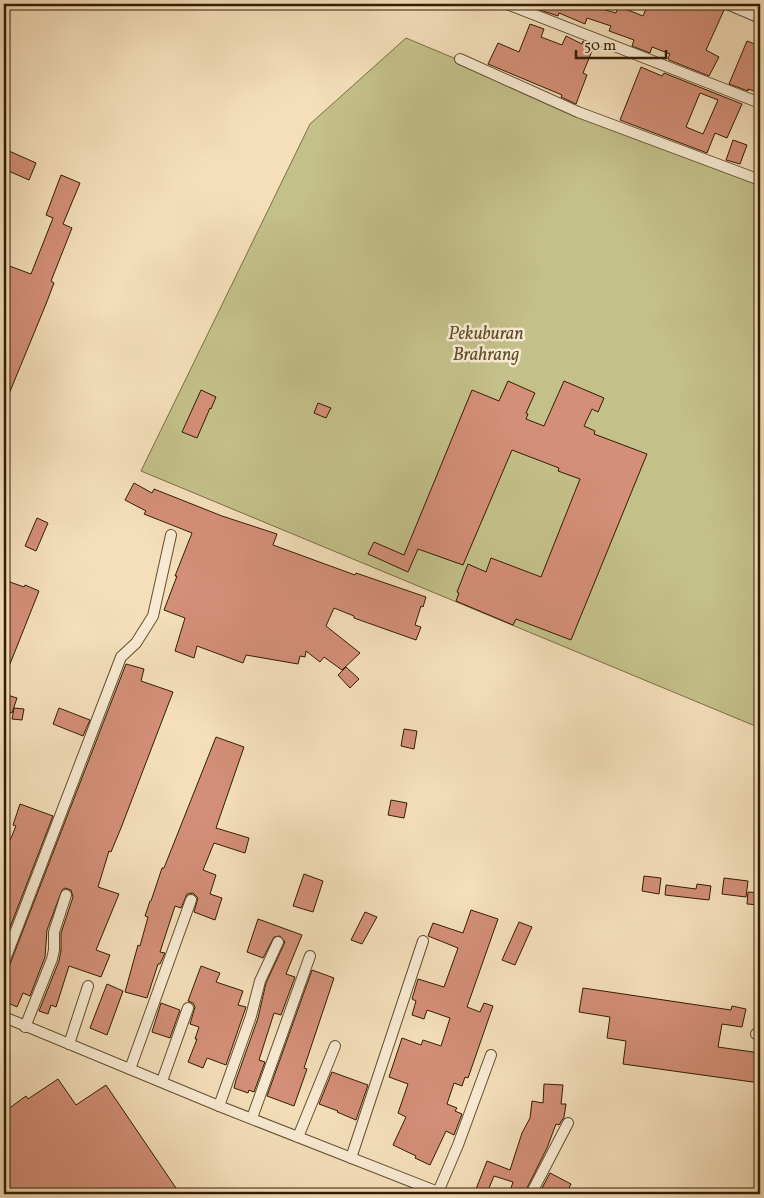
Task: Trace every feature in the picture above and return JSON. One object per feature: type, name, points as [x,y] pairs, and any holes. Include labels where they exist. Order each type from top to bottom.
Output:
[{"type":"street","points":[[507,4],[760,104]]},
{"type":"street","points":[[727,4],[760,18]]},
{"type":"street","points":[[460,59],[578,112],[760,180]]},
{"type":"street","points":[[4,962],[121,657],[136,643],[153,616],[171,535]]},
{"type":"street","points":[[25,1026],[52,959],[54,932],[66,895]]},
{"type":"street","points":[[130,1068],[191,900]]},
{"type":"street","points":[[351,1158],[423,941]]},
{"type":"street","points":[[219,1106],[260,981],[278,942]]},
{"type":"street","points":[[252,1118],[310,956]]},
{"type":"street","points":[[69,1044],[88,986]]},
{"type":"street","points":[[162,1081],[188,1008]]},
{"type":"street","points":[[4,1017],[219,1106],[440,1193],[491,1055]]},
{"type":"street","points":[[298,1137],[335,1046]]},
{"type":"street","points":[[531,1194],[568,1123]]},
{"type":"green space","name":"Pekuburan Brahrang","points":[[406,38],[760,186],[760,728],[141,471],[310,124]]},
{"type":"building","points":[[528,4],[593,4],[592,6],[616,13],[618,6],[643,16],[648,4],[712,4],[724,10],[706,50],[719,57],[709,76],[669,60],[670,54],[652,47],[650,53],[632,46],[634,40],[609,31],[611,26],[587,18],[585,24],[559,13],[558,16]]},
{"type":"building","points":[[530,24],[544,29],[541,37],[562,45],[566,36],[582,44],[583,41],[594,46],[583,73],[587,75],[576,104],[561,97],[562,95],[488,64],[498,43],[519,52]]},
{"type":"building","points":[[747,41],[760,46],[760,93],[729,84]]},
{"type":"building","points":[[641,67],[662,76],[664,73],[742,104],[727,138],[715,133],[707,153],[620,120]],"holes":[[[700,93],[718,100],[703,134],[686,127]]]},
{"type":"building","points":[[733,140],[747,145],[740,164],[726,160]]},
{"type":"building","points":[[9,151],[36,163],[29,180],[4,169],[4,161]]},
{"type":"building","points":[[61,175],[80,183],[63,224],[72,228],[51,281],[54,283],[46,304],[4,406],[4,264],[31,274],[53,218],[46,215]]},
{"type":"building","points":[[508,381],[535,393],[526,413],[528,414],[526,419],[544,426],[564,381],[604,398],[598,412],[592,409],[584,426],[595,431],[594,434],[647,454],[571,640],[516,619],[513,625],[456,601],[459,593],[457,592],[468,564],[486,572],[491,558],[541,577],[580,479],[558,471],[559,468],[512,450],[463,565],[418,549],[408,572],[368,554],[374,542],[404,555],[472,390],[499,401]]},
{"type":"building","points":[[201,390],[216,397],[197,438],[182,432]]},
{"type":"building","points":[[318,403],[331,408],[326,418],[314,413]]},
{"type":"building","points":[[134,483],[152,493],[154,489],[222,516],[277,534],[273,545],[355,575],[356,573],[426,597],[415,625],[421,627],[416,640],[354,618],[354,616],[334,608],[326,626],[360,653],[342,670],[324,657],[320,662],[306,651],[305,657],[300,656],[298,664],[246,655],[243,663],[197,646],[194,658],[175,651],[185,618],[164,610],[192,533],[144,514],[146,511],[125,500]]},
{"type":"building","points":[[37,518],[48,523],[36,551],[25,546]]},
{"type":"building","points":[[10,582],[24,587],[25,585],[39,591],[4,679],[4,597]]},
{"type":"building","points":[[126,664],[144,669],[141,681],[173,692],[121,828],[111,852],[109,851],[98,887],[119,894],[96,950],[110,955],[101,977],[69,966],[56,1007],[51,1005],[48,1014],[39,1011],[59,961],[61,933],[73,897],[71,890],[65,888],[62,890],[47,930],[45,957],[30,996],[23,993],[17,1007],[4,1001],[4,969],[8,968],[10,964]]},
{"type":"building","points":[[346,667],[359,679],[350,688],[338,675]]},
{"type":"building","points":[[4,694],[17,698],[12,713],[4,710]]},
{"type":"building","points":[[14,708],[24,709],[22,720],[12,719]]},
{"type":"building","points":[[59,708],[90,720],[83,736],[53,724]]},
{"type":"building","points":[[404,729],[417,731],[414,749],[401,746]]},
{"type":"building","points":[[216,737],[244,747],[216,828],[249,838],[245,853],[214,843],[203,870],[216,875],[210,894],[222,898],[215,920],[194,912],[198,898],[193,893],[187,894],[181,908],[175,906],[160,952],[165,953],[160,964],[158,964],[147,998],[125,992],[148,917],[145,916],[150,901]]},
{"type":"building","points":[[391,800],[407,803],[404,818],[388,815]]},
{"type":"building","points":[[20,804],[53,816],[4,943],[4,861],[8,851],[6,850],[16,826],[13,825]]},
{"type":"building","points":[[304,874],[323,881],[313,912],[293,906]]},
{"type":"building","points":[[644,876],[661,878],[659,894],[642,891]]},
{"type":"building","points":[[724,878],[748,881],[746,897],[722,894]]},
{"type":"building","points":[[697,884],[711,886],[709,900],[665,895],[666,885],[696,889]]},
{"type":"building","points":[[748,892],[760,893],[760,905],[747,904]]},
{"type":"building","points":[[471,910],[498,919],[467,1007],[480,1012],[484,1003],[493,1006],[468,1078],[465,1077],[462,1086],[454,1083],[447,1104],[457,1108],[455,1111],[462,1114],[454,1135],[446,1131],[430,1165],[393,1145],[406,1117],[398,1113],[408,1084],[389,1077],[402,1038],[421,1045],[423,1040],[441,1046],[450,1018],[427,1010],[424,1019],[412,1015],[416,1001],[412,999],[418,979],[444,987],[458,948],[428,936],[433,923],[463,933]]},
{"type":"building","points":[[365,912],[377,917],[362,944],[351,940]]},
{"type":"building","points":[[258,919],[302,935],[286,974],[295,977],[281,1015],[274,1013],[259,1060],[265,1062],[254,1092],[249,1090],[248,1093],[234,1088],[258,1018],[266,983],[285,942],[280,936],[274,937],[263,958],[247,952]]},
{"type":"building","points":[[519,922],[532,927],[515,965],[502,960]]},
{"type":"building","points":[[201,966],[220,973],[216,982],[243,991],[238,1005],[246,1007],[226,1065],[207,1058],[203,1068],[188,1062],[197,1039],[195,1039],[199,1027],[190,1024],[195,1007],[193,1003],[188,1001]]},
{"type":"building","points":[[312,970],[334,978],[304,1068],[307,1069],[294,1106],[267,1096]]},
{"type":"building","points":[[107,984],[123,991],[107,1035],[90,1028]]},
{"type":"building","points":[[583,988],[731,1010],[732,1006],[746,1009],[742,1027],[722,1024],[718,1047],[760,1053],[760,1083],[623,1064],[626,1041],[607,1038],[610,1017],[579,1012]]},
{"type":"building","points":[[161,1003],[180,1010],[170,1038],[152,1032]]},
{"type":"building","points":[[332,1072],[368,1085],[356,1120],[319,1104]]},
{"type":"building","points":[[58,1079],[76,1105],[106,1085],[180,1194],[4,1194],[4,1112],[26,1096],[28,1099]]},
{"type":"building","points":[[544,1084],[563,1085],[561,1104],[566,1104],[564,1117],[559,1125],[556,1124],[547,1148],[524,1194],[509,1194],[513,1182],[494,1176],[487,1193],[476,1189],[487,1161],[510,1170],[522,1133],[530,1118],[532,1101],[543,1103]]},
{"type":"building","points":[[550,1173],[571,1184],[566,1194],[539,1194]]}]
